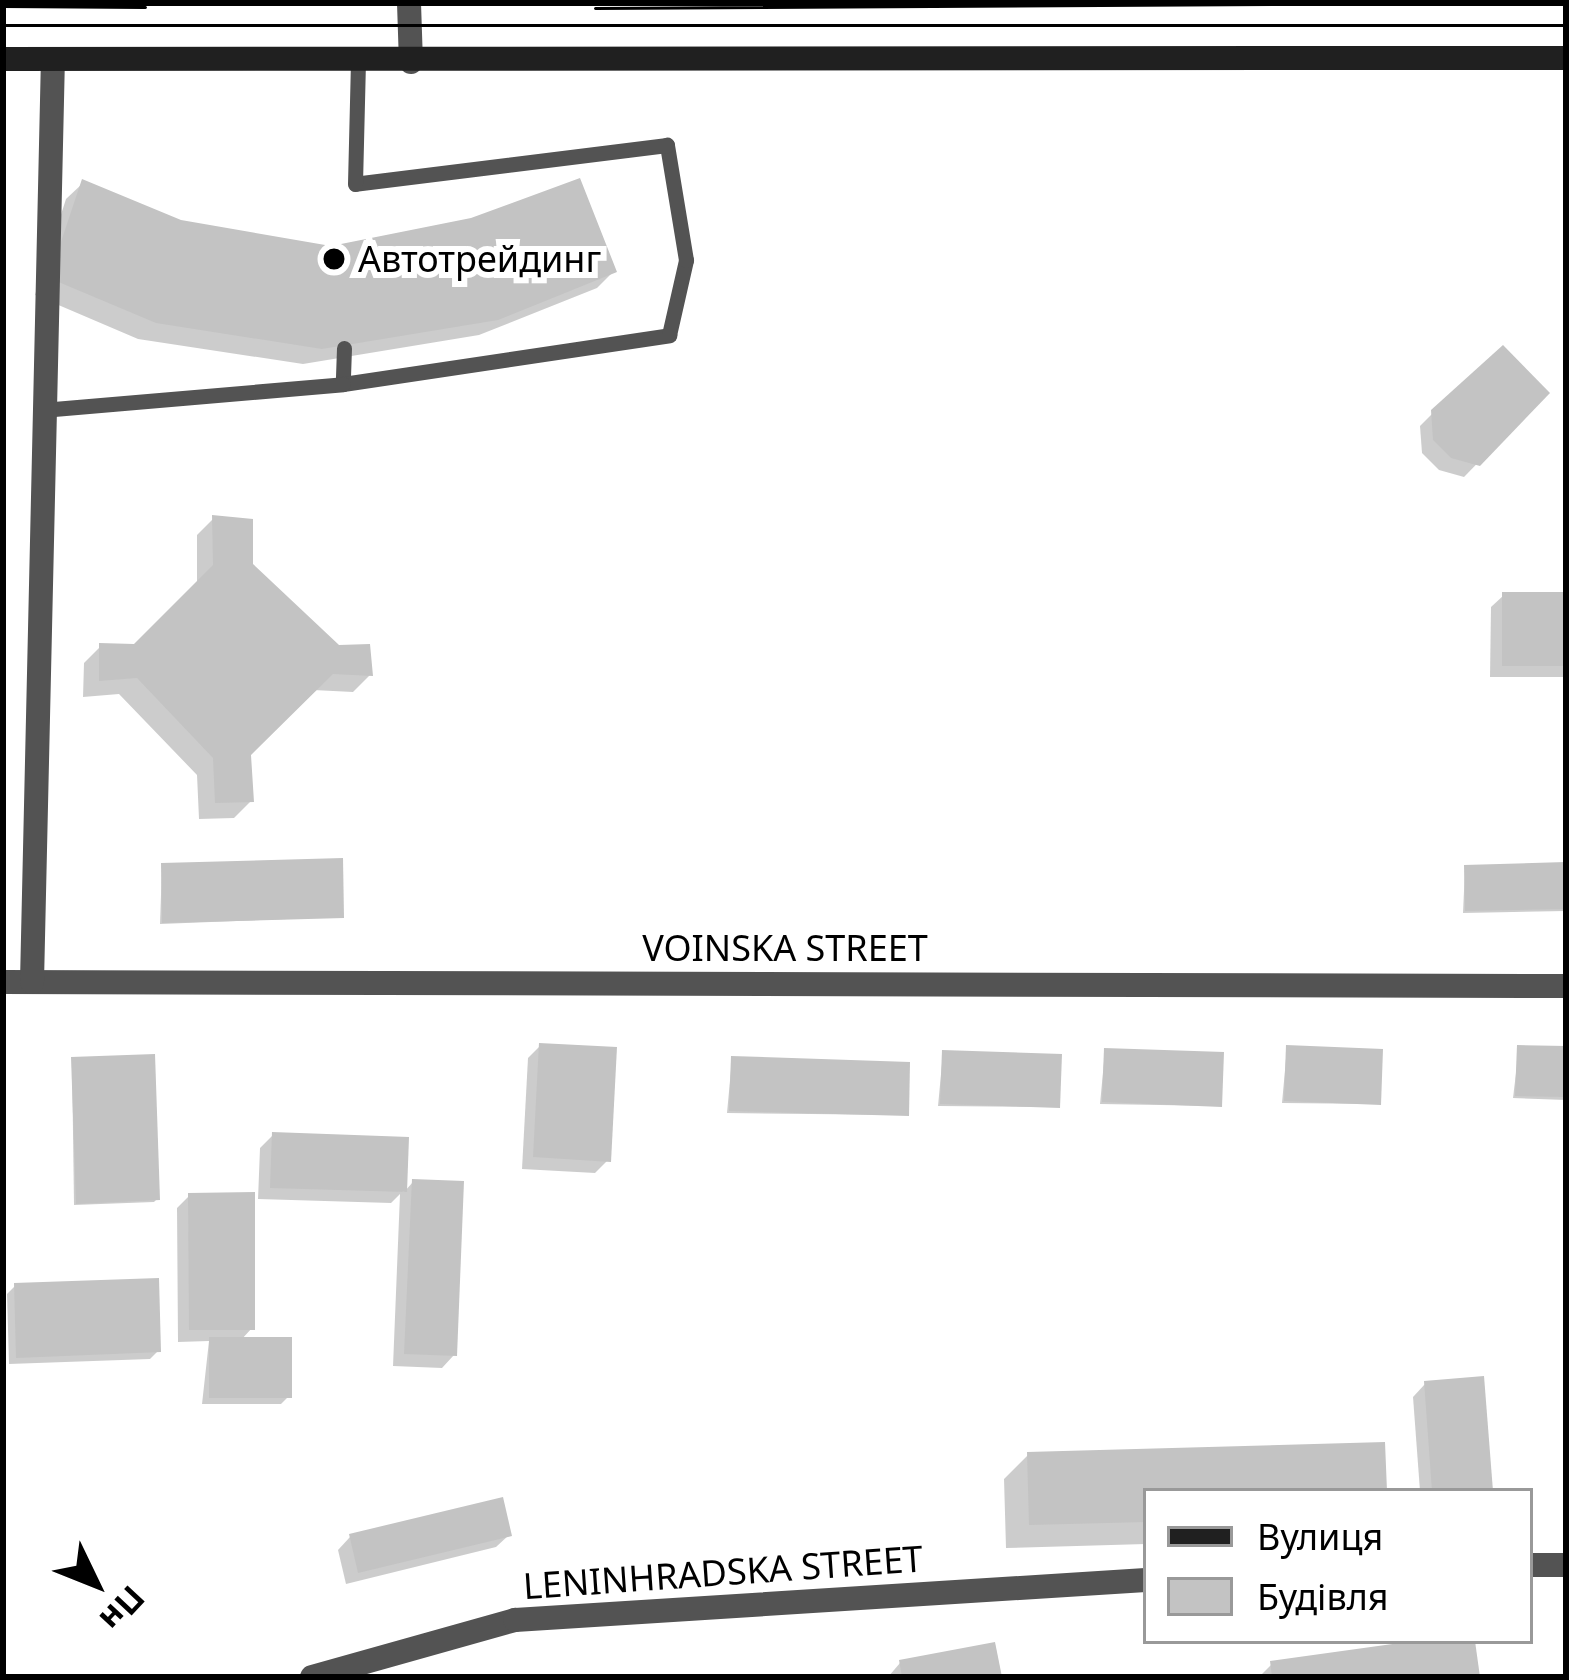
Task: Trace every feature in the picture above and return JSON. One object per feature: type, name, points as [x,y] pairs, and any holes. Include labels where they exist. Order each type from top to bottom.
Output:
[{"type":"main road","points":[[3,59],[1566,58]]},
{"type":"street","points":[[409,3],[411,62]]},
{"type":"street","points":[[32,982],[53,59]]},
{"type":"street","name":"VOINSKA STREET","points":[[3,982],[1566,986]]},
{"type":"street","points":[[1533,1565],[1566,1565]]},
{"type":"street","name":"LENINHRADSKA STREET","points":[[312,1677],[515,1620],[1143,1580]]},
{"type":"lane","points":[[42,410],[343,384],[669,335],[686,260],[667,145],[355,184],[358,62]]},
{"type":"lane","points":[[343,384],[344,348]]},
{"type":"building","name":"Автотрейдинг","points":[[580,178],[617,272],[498,320],[322,349],[156,323],[49,278],[82,179],[181,220],[331,246],[471,218]]},
{"type":"building","points":[[1503,345],[1550,393],[1480,466],[1451,458],[1433,440],[1431,410]]},
{"type":"building","points":[[212,515],[253,519],[253,564],[339,645],[370,644],[373,676],[333,674],[251,755],[254,802],[215,803],[213,758],[137,678],[99,681],[99,643],[134,644],[213,565]]},
{"type":"building","points":[[1502,592],[1566,592],[1566,666],[1502,666]]},
{"type":"building","points":[[343,858],[344,918],[162,923],[161,863]]},
{"type":"building","points":[[1566,862],[1566,909],[1465,911],[1464,865]]},
{"type":"building","points":[[539,1043],[617,1047],[611,1162],[533,1157]]},
{"type":"building","points":[[1286,1045],[1383,1049],[1381,1105],[1284,1101]]},
{"type":"building","points":[[1517,1045],[1566,1046],[1566,1097],[1515,1096]]},
{"type":"building","points":[[1104,1048],[1224,1052],[1222,1107],[1102,1102]]},
{"type":"building","points":[[942,1050],[1062,1054],[1060,1108],[940,1104]]},
{"type":"building","points":[[155,1054],[160,1200],[76,1204],[71,1057]]},
{"type":"building","points":[[731,1056],[910,1062],[909,1116],[729,1111]]},
{"type":"building","points":[[272,1132],[409,1137],[407,1192],[270,1188]]},
{"type":"building","points":[[412,1179],[464,1181],[457,1356],[404,1354]]},
{"type":"building","points":[[255,1192],[255,1330],[189,1330],[188,1193]]},
{"type":"building","points":[[159,1278],[161,1352],[16,1358],[14,1283]]},
{"type":"building","points":[[209,1337],[292,1337],[292,1398],[209,1398]]},
{"type":"building","points":[[1484,1376],[1493,1488],[1432,1488],[1424,1381]]},
{"type":"building","points":[[1385,1442],[1387,1488],[1143,1488],[1143,1522],[1029,1525],[1027,1452]]},
{"type":"building","points":[[503,1497],[512,1536],[358,1573],[349,1534]]},
{"type":"building","points":[[995,1642],[1002,1677],[902,1677],[899,1660]]},
{"type":"building","points":[[1392,1644],[1475,1644],[1480,1677],[1272,1677],[1270,1661]]},
{"type":"tram line","points":[[595,8],[1447,3]]},
{"type":"tram line","points":[[3,6],[145,7]]},
{"type":"tram line","points":[[3,25],[1566,25]]},
{"type":"place","name":"Автотрейдинг","points":[[334,259]]}]
